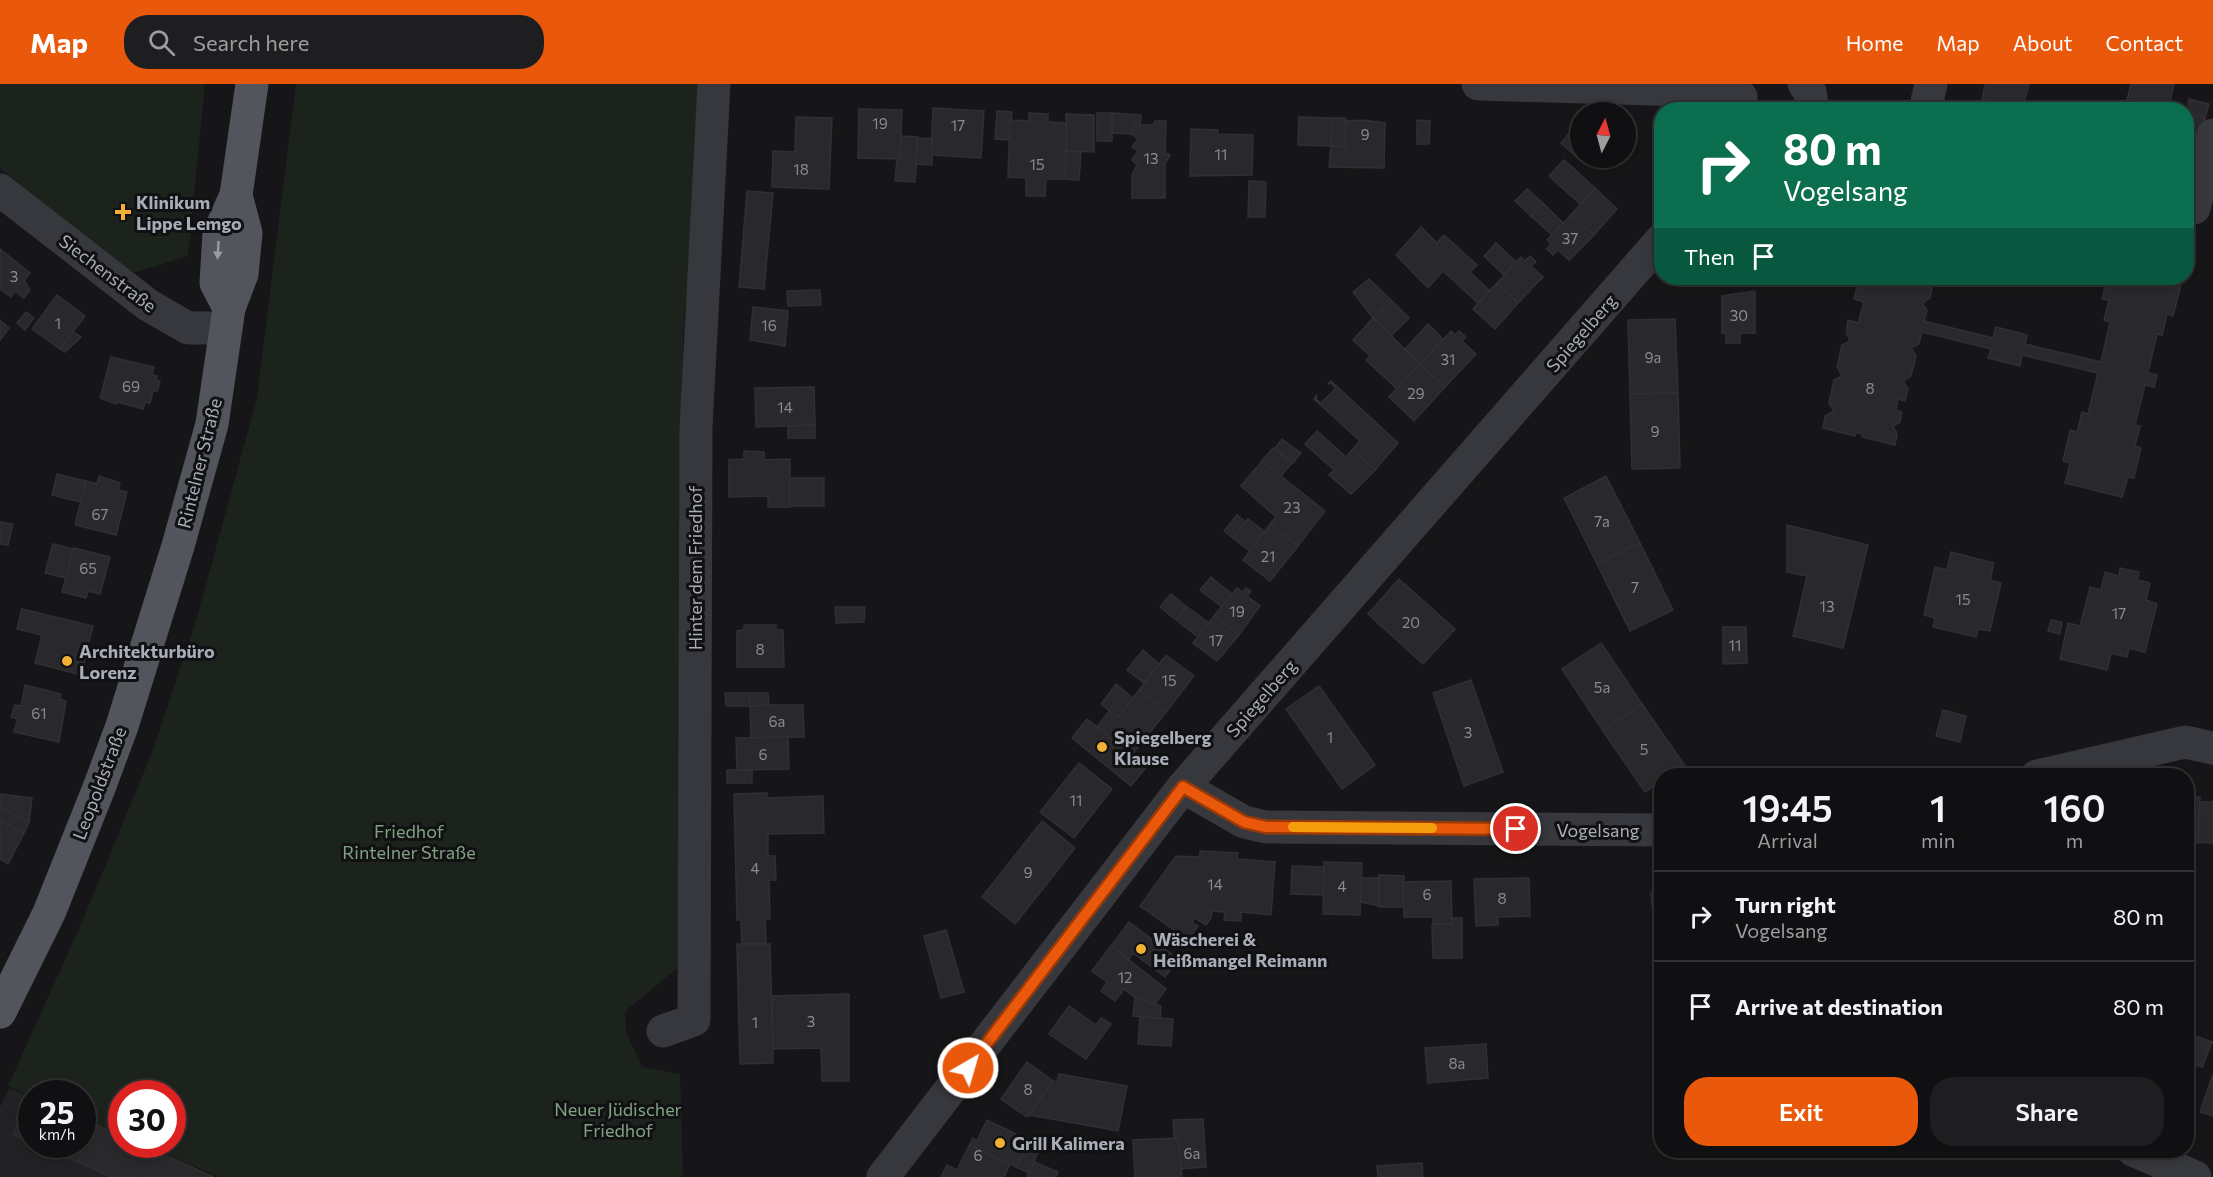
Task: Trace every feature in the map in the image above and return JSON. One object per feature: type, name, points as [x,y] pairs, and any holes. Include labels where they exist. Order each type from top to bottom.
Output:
[{"type":"main road","points":[[228,318],[216,283],[219,233],[236,195],[252,84]]},
{"type":"main road","name":"Rintelner Straße","points":[[178,546],[212,424],[228,318]]},
{"type":"main road","name":"Leopoldstraße","points":[[0,1012],[49,913],[99,788],[122,726],[178,546]]},
{"type":"street","name":"Hinter dem Friedhof","points":[[663,1031],[694,1020],[696,428],[714,84]]},
{"type":"street","points":[[1478,84],[1733,93]]},
{"type":"street","points":[[1804,84],[1810,92],[1812,102]]},
{"type":"street","points":[[1927,102],[1931,84]]},
{"type":"street","points":[[2198,209],[2213,135]]},
{"type":"street","name":"Siechenstraße","points":[[0,190],[148,305],[189,328],[228,318]]},
{"type":"street","name":"Spiegelberg","points":[[883,1177],[1183,787],[1654,248]]},
{"type":"street","points":[[2072,768],[2185,742],[2213,748]]},
{"type":"street","name":"Vogelsang","points":[[1183,787],[1244,822],[1266,827],[1654,830]]},
{"type":"street","points":[[2124,1158],[2131,1177]]},
{"type":"street","points":[[2151,1158],[2195,1177]]},
{"type":"shaded area","points":[[9,1088],[18,1092],[18,1158],[96,1158],[96,1145],[108,1145],[108,1158],[170,1158],[215,1177],[0,1177],[0,1107]]},
{"type":"green space","name":"Klinikum Lippe Lemgo","points":[[0,84],[205,84],[188,256],[130,274],[0,168]]},
{"type":"green space","name":"Friedhof Rintelner Straße","points":[[296,84],[704,84],[683,334],[680,966],[625,1011],[626,1031],[642,1067],[680,1074],[683,1177],[220,1177],[175,1158],[186,1158],[186,1080],[108,1080],[108,1129],[96,1124],[96,1080],[18,1080],[18,1090],[8,1086],[82,922],[153,750],[196,621],[257,398]]},
{"type":"building","points":[[1985,84],[2029,84],[2024,102],[1982,100]]},
{"type":"building","points":[[2131,84],[2174,84],[2170,102],[2127,100]]},
{"type":"building","points":[[2189,99],[2209,104],[2205,118],[2194,116],[2194,102],[2189,102]]},
{"type":"building","points":[[933,108],[984,111],[981,158],[931,155]]},
{"type":"building","points":[[859,109],[902,110],[900,159],[858,158]]},
{"type":"building","points":[[997,111],[1012,112],[1009,140],[995,139]]},
{"type":"building","points":[[1029,113],[1048,114],[1048,122],[1067,123],[1065,179],[1046,179],[1045,196],[1026,196],[1026,178],[1008,177],[1010,120],[1029,121]]},
{"type":"building","points":[[1097,113],[1112,113],[1112,141],[1097,141]]},
{"type":"building","points":[[1112,113],[1141,115],[1140,125],[1133,125],[1133,134],[1112,133]]},
{"type":"building","points":[[1066,114],[1094,115],[1094,152],[1066,151]]},
{"type":"building","points":[[2194,116],[2205,118],[2202,133],[2194,131]]},
{"type":"building","points":[[796,117],[832,118],[829,189],[772,187],[773,151],[795,152]]},
{"type":"building","points":[[1299,117],[1332,118],[1331,146],[1298,145]]},
{"type":"building","points":[[1332,118],[1346,118],[1345,147],[1331,146]]},
{"type":"building","points":[[1363,120],[1385,123],[1384,168],[1329,167],[1331,146],[1345,147],[1346,121]]},
{"type":"building","points":[[1417,120],[1430,121],[1429,144],[1417,144]]},
{"type":"building","points":[[1155,121],[1166,121],[1165,153],[1170,155],[1165,164],[1165,198],[1132,198],[1132,175],[1137,165],[1132,160],[1138,151],[1132,147],[1138,139],[1132,134],[1133,125],[1153,125]]},
{"type":"building","points":[[1191,129],[1218,130],[1218,134],[1253,135],[1252,175],[1190,176]]},
{"type":"building","points":[[1570,133],[1570,151],[1561,143]]},
{"type":"building","points":[[901,136],[918,137],[915,182],[895,181],[897,159],[900,159]]},
{"type":"building","points":[[918,138],[932,139],[932,165],[916,164]]},
{"type":"building","points":[[1066,151],[1081,152],[1079,180],[1065,179]]},
{"type":"building","points":[[1564,160],[1570,168],[1595,188],[1580,204],[1549,176]]},
{"type":"building","points":[[1249,181],[1266,182],[1265,217],[1248,217]]},
{"type":"building","points":[[1595,188],[1617,209],[1594,235],[1571,215]]},
{"type":"building","points":[[1527,189],[1543,203],[1531,216],[1515,201]]},
{"type":"building","points":[[747,191],[773,193],[764,289],[739,287]]},
{"type":"building","points":[[1543,203],[1563,223],[1552,235],[1531,216]]},
{"type":"building","points":[[1571,215],[1594,235],[1569,260],[1558,250],[1553,255],[1547,249],[1551,244],[1547,240]]},
{"type":"building","points":[[1421,227],[1437,243],[1444,235],[1477,265],[1470,272],[1490,291],[1478,303],[1443,271],[1428,288],[1396,255]]},
{"type":"building","points":[[1496,243],[1516,262],[1504,275],[1484,256]]},
{"type":"building","points":[[0,249],[30,273],[24,280],[30,290],[24,298],[15,291],[11,297],[0,289]]},
{"type":"building","points":[[1530,256],[1536,262],[1531,266],[1543,277],[1518,303],[1497,283],[1521,257],[1525,261]]},
{"type":"building","points":[[1369,279],[1392,301],[1373,318],[1353,292]]},
{"type":"building","points":[[1497,283],[1518,303],[1495,329],[1473,309]]},
{"type":"building","points":[[1860,285],[1933,285],[1930,298],[1922,303],[1927,310],[1924,321],[1993,338],[1996,327],[2027,335],[2025,344],[2101,362],[2110,322],[2104,320],[2109,300],[2102,299],[2105,285],[2181,285],[2173,316],[2167,314],[2162,335],[2157,334],[2148,373],[2157,375],[2154,387],[2145,385],[2135,425],[2140,426],[2135,446],[2141,448],[2134,478],[2128,477],[2122,497],[2065,483],[2070,463],[2063,461],[2070,430],[2077,432],[2082,412],[2088,414],[2098,373],[2022,355],[2020,366],[1988,358],[1991,349],[1922,332],[1919,344],[1911,348],[1916,356],[1911,376],[1903,381],[1908,389],[1905,401],[1898,399],[1896,410],[1902,412],[1900,422],[1893,426],[1897,434],[1895,445],[1862,437],[1862,434],[1856,432],[1855,436],[1823,428],[1825,416],[1834,411],[1829,403],[1834,380],[1842,376],[1837,367],[1842,345],[1850,341],[1846,332],[1848,320],[1858,323],[1864,302],[1854,299],[1857,287]]},
{"type":"building","points":[[820,290],[821,305],[788,306],[787,291]]},
{"type":"building","points":[[1755,291],[1755,333],[1740,333],[1740,343],[1726,343],[1726,333],[1722,333],[1722,296]]},
{"type":"building","points":[[57,295],[85,316],[60,349],[32,329]]},
{"type":"building","points":[[1392,301],[1409,318],[1391,336],[1373,318]]},
{"type":"building","points":[[753,307],[788,311],[785,346],[750,340]]},
{"type":"building","points":[[26,312],[34,318],[25,330],[17,323]]},
{"type":"building","points":[[1373,318],[1420,364],[1397,389],[1366,360],[1370,356],[1353,340]]},
{"type":"building","points":[[1675,319],[1678,393],[1630,394],[1628,320]]},
{"type":"building","points":[[0,320],[9,328],[0,340]]},
{"type":"building","points":[[1428,324],[1443,339],[1420,364],[1405,349]]},
{"type":"building","points":[[1451,331],[1455,335],[1459,331],[1466,337],[1462,341],[1476,354],[1445,387],[1420,364]]},
{"type":"building","points":[[73,332],[81,337],[65,352],[60,349]]},
{"type":"building","points":[[111,357],[154,367],[152,375],[157,376],[156,380],[160,381],[157,391],[153,391],[150,403],[145,402],[143,409],[118,402],[116,404],[100,398]]},
{"type":"building","points":[[1420,364],[1445,387],[1414,421],[1389,397]]},
{"type":"building","points":[[1331,381],[1398,443],[1375,470],[1352,450],[1360,441],[1314,399],[1317,395],[1316,399],[1321,403],[1336,388],[1331,383],[1328,384]]},
{"type":"building","points":[[814,387],[815,425],[756,427],[755,388]]},
{"type":"building","points":[[1678,393],[1680,468],[1632,469],[1630,394]]},
{"type":"building","points":[[815,425],[815,438],[788,438],[788,426]]},
{"type":"building","points":[[1317,431],[1346,457],[1352,450],[1375,470],[1351,494],[1329,475],[1334,470],[1305,444]]},
{"type":"building","points":[[1282,439],[1301,453],[1293,463],[1275,448]]},
{"type":"building","points":[[1273,448],[1292,463],[1281,476],[1262,461]]},
{"type":"building","points":[[744,451],[764,452],[764,460],[790,459],[790,507],[768,507],[768,496],[729,497],[729,460],[744,459]]},
{"type":"building","points":[[1262,461],[1325,511],[1298,546],[1270,524],[1276,517],[1241,486]]},
{"type":"building","points":[[57,474],[86,481],[81,502],[52,495]]},
{"type":"building","points":[[99,476],[120,483],[118,490],[127,492],[116,535],[75,525],[86,481],[97,484]]},
{"type":"building","points":[[1606,476],[1640,543],[1597,564],[1564,498]]},
{"type":"building","points":[[790,478],[824,478],[824,506],[790,506]]},
{"type":"building","points":[[1237,515],[1246,522],[1233,538],[1224,531]]},
{"type":"building","points":[[1248,519],[1265,532],[1250,551],[1233,538]]},
{"type":"building","points":[[0,522],[13,524],[8,545],[0,544]]},
{"type":"building","points":[[1270,524],[1298,546],[1270,581],[1243,560]]},
{"type":"building","points":[[1787,525],[1868,545],[1843,648],[1793,636],[1807,576],[1787,572]]},
{"type":"building","points":[[1640,543],[1673,610],[1630,631],[1597,564]]},
{"type":"building","points":[[53,544],[73,549],[66,578],[45,573]]},
{"type":"building","points":[[74,548],[110,557],[100,594],[88,591],[86,598],[62,592]]},
{"type":"building","points":[[1951,552],[1994,563],[1990,580],[2001,583],[1990,631],[1978,629],[1976,637],[1933,627],[1935,618],[1924,615],[1935,567],[1947,570]]},
{"type":"building","points":[[2120,568],[2139,572],[2137,580],[2150,583],[2146,600],[2157,604],[2145,652],[2129,648],[2127,657],[2111,653],[2107,670],[2060,659],[2068,623],[2080,626],[2090,587],[2101,590],[2105,572],[2119,576]]},
{"type":"building","points":[[1211,577],[1232,594],[1222,607],[1200,590]]},
{"type":"building","points":[[1399,579],[1455,629],[1423,664],[1368,614]]},
{"type":"building","points":[[1237,588],[1243,592],[1246,588],[1251,591],[1247,596],[1260,606],[1239,635],[1215,615]]},
{"type":"building","points":[[1171,594],[1187,607],[1176,620],[1160,607]]},
{"type":"building","points":[[835,607],[865,607],[864,622],[836,623]]},
{"type":"building","points":[[1187,607],[1209,623],[1198,637],[1176,620]]},
{"type":"building","points":[[22,609],[93,626],[81,675],[35,663],[42,635],[17,629]]},
{"type":"building","points":[[1215,615],[1239,635],[1217,661],[1193,643]]},
{"type":"building","points":[[2051,620],[2062,622],[2060,634],[2048,631]]},
{"type":"building","points":[[744,625],[776,625],[776,630],[783,630],[784,667],[737,667],[737,631],[744,630]]},
{"type":"building","points":[[1723,627],[1746,627],[1747,663],[1723,664]]},
{"type":"building","points":[[1601,643],[1642,704],[1603,731],[1562,669]]},
{"type":"building","points":[[1143,650],[1159,664],[1144,683],[1127,670]]},
{"type":"building","points":[[1166,655],[1194,676],[1166,712],[1139,690]]},
{"type":"building","points":[[1471,680],[1503,772],[1464,786],[1433,693]]},
{"type":"building","points":[[1116,684],[1133,698],[1118,717],[1101,704]]},
{"type":"building","points":[[25,685],[61,694],[60,699],[66,701],[59,742],[14,732],[18,719],[11,717],[15,705],[21,706]]},
{"type":"building","points":[[1319,686],[1375,765],[1342,789],[1286,709]]},
{"type":"building","points":[[1139,690],[1166,712],[1132,755],[1097,727],[1109,711],[1118,717]]},
{"type":"building","points":[[725,693],[750,693],[750,706],[726,706]]},
{"type":"building","points":[[750,693],[768,693],[769,705],[750,706]]},
{"type":"building","points":[[1642,704],[1685,766],[1682,768],[1654,768],[1654,786],[1645,792],[1603,731]]},
{"type":"building","points":[[803,705],[804,737],[751,738],[750,706]]},
{"type":"building","points":[[1943,710],[1966,716],[1960,742],[1936,736]]},
{"type":"building","name":"Spiegelberg Klause","points":[[1087,719],[1147,766],[1131,786],[1072,738]]},
{"type":"building","points":[[788,737],[789,769],[737,770],[736,738]]},
{"type":"building","points":[[1079,763],[1112,789],[1074,838],[1040,812]]},
{"type":"building","points":[[727,770],[752,770],[752,783],[727,783]]},
{"type":"building","points":[[767,793],[767,798],[823,796],[824,833],[768,834],[768,856],[775,856],[776,880],[769,880],[770,919],[765,919],[766,944],[742,944],[741,920],[737,920],[734,794]]},
{"type":"building","points":[[0,794],[32,798],[29,822],[0,807]]},
{"type":"building","points":[[2194,797],[2200,797],[2198,843],[2194,843]]},
{"type":"building","points":[[2200,802],[2213,802],[2213,843],[2198,842]]},
{"type":"building","points":[[0,807],[29,822],[24,833],[0,821]]},
{"type":"building","points":[[0,821],[24,833],[8,864],[0,859]]},
{"type":"building","points":[[1042,821],[1075,848],[1015,924],[982,897]]},
{"type":"building","points":[[1200,851],[1238,853],[1237,859],[1275,862],[1271,915],[1241,912],[1241,921],[1224,920],[1225,912],[1212,911],[1211,918],[1206,925],[1195,918],[1192,922],[1198,926],[1188,940],[1140,906],[1176,856],[1200,857]]},
{"type":"building","points":[[1324,862],[1362,863],[1360,915],[1323,914]]},
{"type":"building","points":[[1292,866],[1324,867],[1323,895],[1291,894]]},
{"type":"building","points":[[1379,875],[1404,876],[1403,907],[1379,907]]},
{"type":"building","points":[[1361,878],[1379,878],[1379,906],[1361,902]]},
{"type":"building","points":[[1529,878],[1530,916],[1498,917],[1498,925],[1476,926],[1474,879]]},
{"type":"building","points":[[1451,881],[1452,924],[1433,924],[1433,917],[1404,917],[1403,882]]},
{"type":"building","points":[[1654,890],[1654,926],[1651,893]]},
{"type":"building","points":[[1452,918],[1462,918],[1462,958],[1433,958],[1432,924],[1452,924]]},
{"type":"building","name":"Wäscherei & Heißmangel Reimann","points":[[1129,922],[1178,959],[1165,977],[1133,953],[1129,959],[1111,946]]},
{"type":"building","points":[[946,930],[964,992],[941,998],[924,936]]},
{"type":"building","points":[[737,944],[770,944],[773,1063],[740,1064]]},
{"type":"building","points":[[1111,946],[1166,989],[1154,1005],[1143,998],[1141,1002],[1124,989],[1115,1001],[1101,991],[1107,982],[1092,971]]},
{"type":"building","points":[[849,994],[849,1081],[822,1081],[821,1048],[773,1049],[772,996]]},
{"type":"building","points":[[1135,998],[1161,1006],[1160,1018],[1133,1016]]},
{"type":"building","points":[[1069,1006],[1096,1025],[1101,1018],[1111,1024],[1086,1059],[1049,1034]]},
{"type":"building","points":[[1140,1017],[1173,1019],[1171,1046],[1138,1044]]},
{"type":"building","points":[[2194,1036],[2212,1042],[2202,1067],[2194,1064]]},
{"type":"building","points":[[1486,1044],[1488,1078],[1428,1083],[1425,1048]]},
{"type":"building","points":[[1027,1062],[1053,1081],[1027,1117],[1001,1099]]},
{"type":"building","points":[[1059,1074],[1127,1086],[1118,1131],[1029,1115],[1053,1081],[1057,1082]]},
{"type":"building","points":[[2213,1074],[2213,1116],[2200,1112]]},
{"type":"building","points":[[1203,1119],[1206,1167],[1180,1169],[1178,1138],[1174,1138],[1173,1120]]},
{"type":"building","name":"Grill Kalimera","points":[[987,1120],[1024,1138],[1022,1142],[1027,1144],[1016,1167],[974,1147]]},
{"type":"building","points":[[18,1122],[18,1136],[13,1134]]},
{"type":"building","points":[[96,1125],[108,1130],[108,1158],[171,1158],[214,1177],[141,1177],[135,1174],[134,1177],[112,1177],[69,1158],[96,1158]]},
{"type":"building","points":[[973,1138],[977,1141],[974,1147],[1010,1164],[1004,1177],[941,1177],[947,1165],[957,1170]]},
{"type":"building","points":[[1178,1138],[1182,1177],[1135,1177],[1133,1140]]},
{"type":"building","points":[[1027,1144],[1039,1150],[1029,1173],[1016,1167]]},
{"type":"building","points":[[1034,1162],[1058,1172],[1056,1177],[1027,1177]]},
{"type":"building","points":[[1422,1163],[1423,1177],[1378,1177],[1377,1166]]},
{"type":"slow traffic","points":[[1293,827],[1432,828]]},
{"type":"place","name":"Klinikum Lippe Lemgo","points":[[123,212]]},
{"type":"place","name":"Architekturbüro Lorenz","points":[[67,661]]},
{"type":"place","name":"Spiegelberg Klause","points":[[1102,747]]},
{"type":"place","name":"Wäscherei & Heißmangel Reimann","points":[[1141,949]]},
{"type":"place","name":"Grill Kalimera","points":[[1000,1143]]},
{"type":"route","points":[[968,1068],[1183,787],[1244,822],[1266,827],[1516,829]]},
{"type":"park label","name":"Neuer Jüdischer Friedhof","points":[[618,1119]]}]
